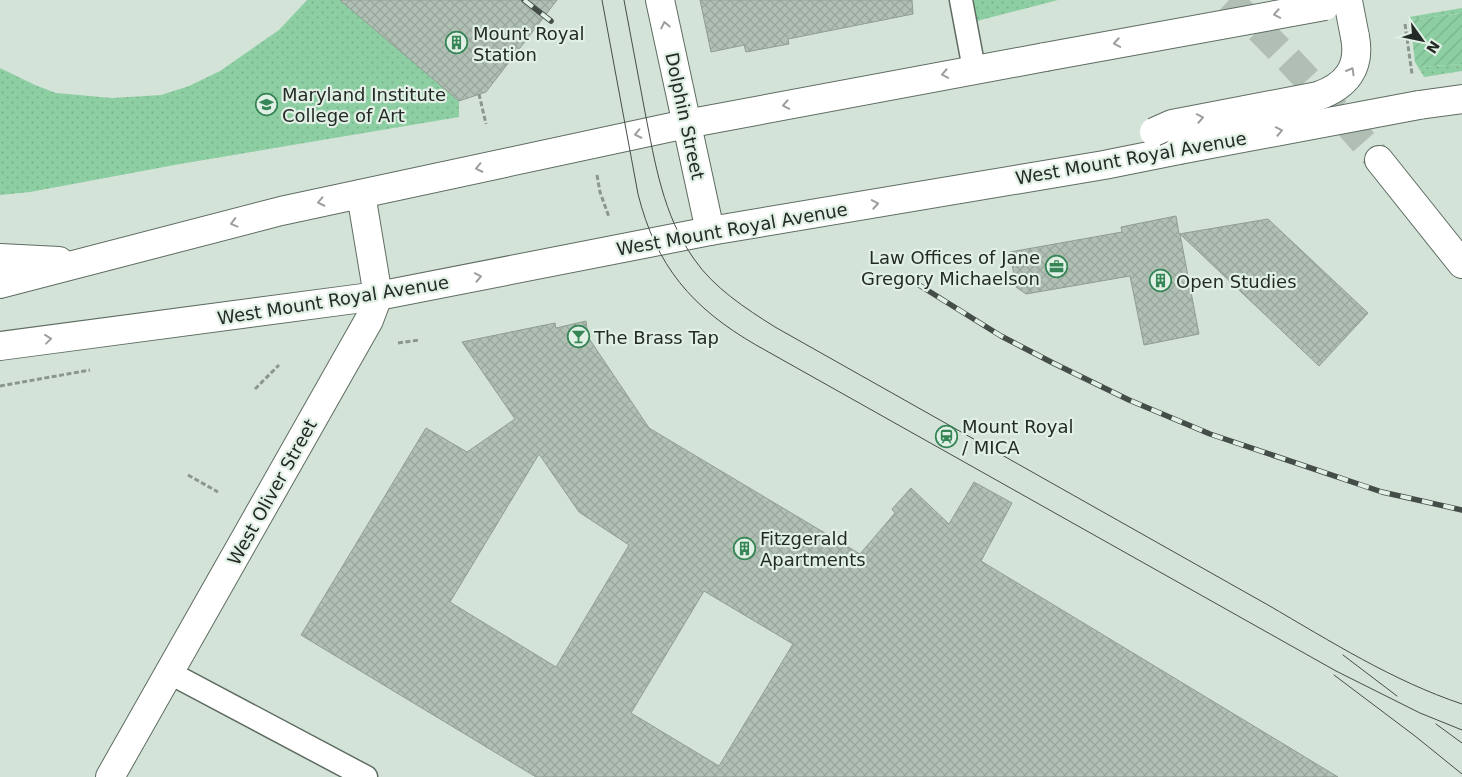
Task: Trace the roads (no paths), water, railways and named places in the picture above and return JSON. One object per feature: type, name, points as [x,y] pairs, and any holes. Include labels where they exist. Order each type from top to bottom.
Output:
[{"type":"main road","name":"Dolphin Street","points":[[660,0],[710,231]]},
{"type":"main road","points":[[0,284],[281,211],[686,124],[974,69],[1344,2],[1357,49],[1353,68],[1342,84],[1318,96],[1172,124],[1135,142],[1104,165]]},
{"type":"main road","name":"West Mount Royal Avenue","points":[[0,346],[378,296],[710,231],[1104,165],[1419,105],[1462,99]]},
{"type":"main road","points":[[1379,160],[1462,264]]},
{"type":"main road","points":[[361,194],[378,296]]},
{"type":"main road","points":[[0,258],[86,263]]},
{"type":"main road","name":"West Oliver Street","points":[[110,777],[369,320],[378,296]]},
{"type":"lane","points":[[961,0],[974,69]]},
{"type":"lane","points":[[170,673],[366,777]]},
{"type":"tunnel","points":[[1229,0],[1306,78],[1379,160]]},
{"type":"tram line","points":[[602,0],[638,194],[646,220],[666,264],[695,300],[713,316],[756,345],[1336,671],[1420,713],[1462,730]]},
{"type":"tram line","points":[[624,0],[653,150],[668,207],[683,242],[694,259],[711,279],[741,305],[775,327],[1338,646],[1411,684],[1462,704]]},
{"type":"tram line","points":[[1343,655],[1397,696]]},
{"type":"tram line","points":[[1334,675],[1462,774]]},
{"type":"tram line","points":[[1436,724],[1462,743]]},
{"type":"railway","points":[[524,0],[551,21]]},
{"type":"railway","points":[[919,285],[1001,336],[1053,363],[1129,400],[1210,434],[1382,492],[1462,510]]},
{"type":"place","name":"Mount Royal Station","points":[[457,43]]},
{"type":"place","name":"Maryland Institute College of Art","points":[[266,104]]},
{"type":"place","name":"Law Offices of Jane Gregory Michaelson","points":[[1056,267]]},
{"type":"place","name":"Open Studies","points":[[1160,281]]},
{"type":"place","name":"The Brass Tap","points":[[578,337]]},
{"type":"place","name":"Mount Royal / MICA","points":[[946,436]]},
{"type":"place","name":"Fitzgerald Apartments","points":[[744,548]]}]
